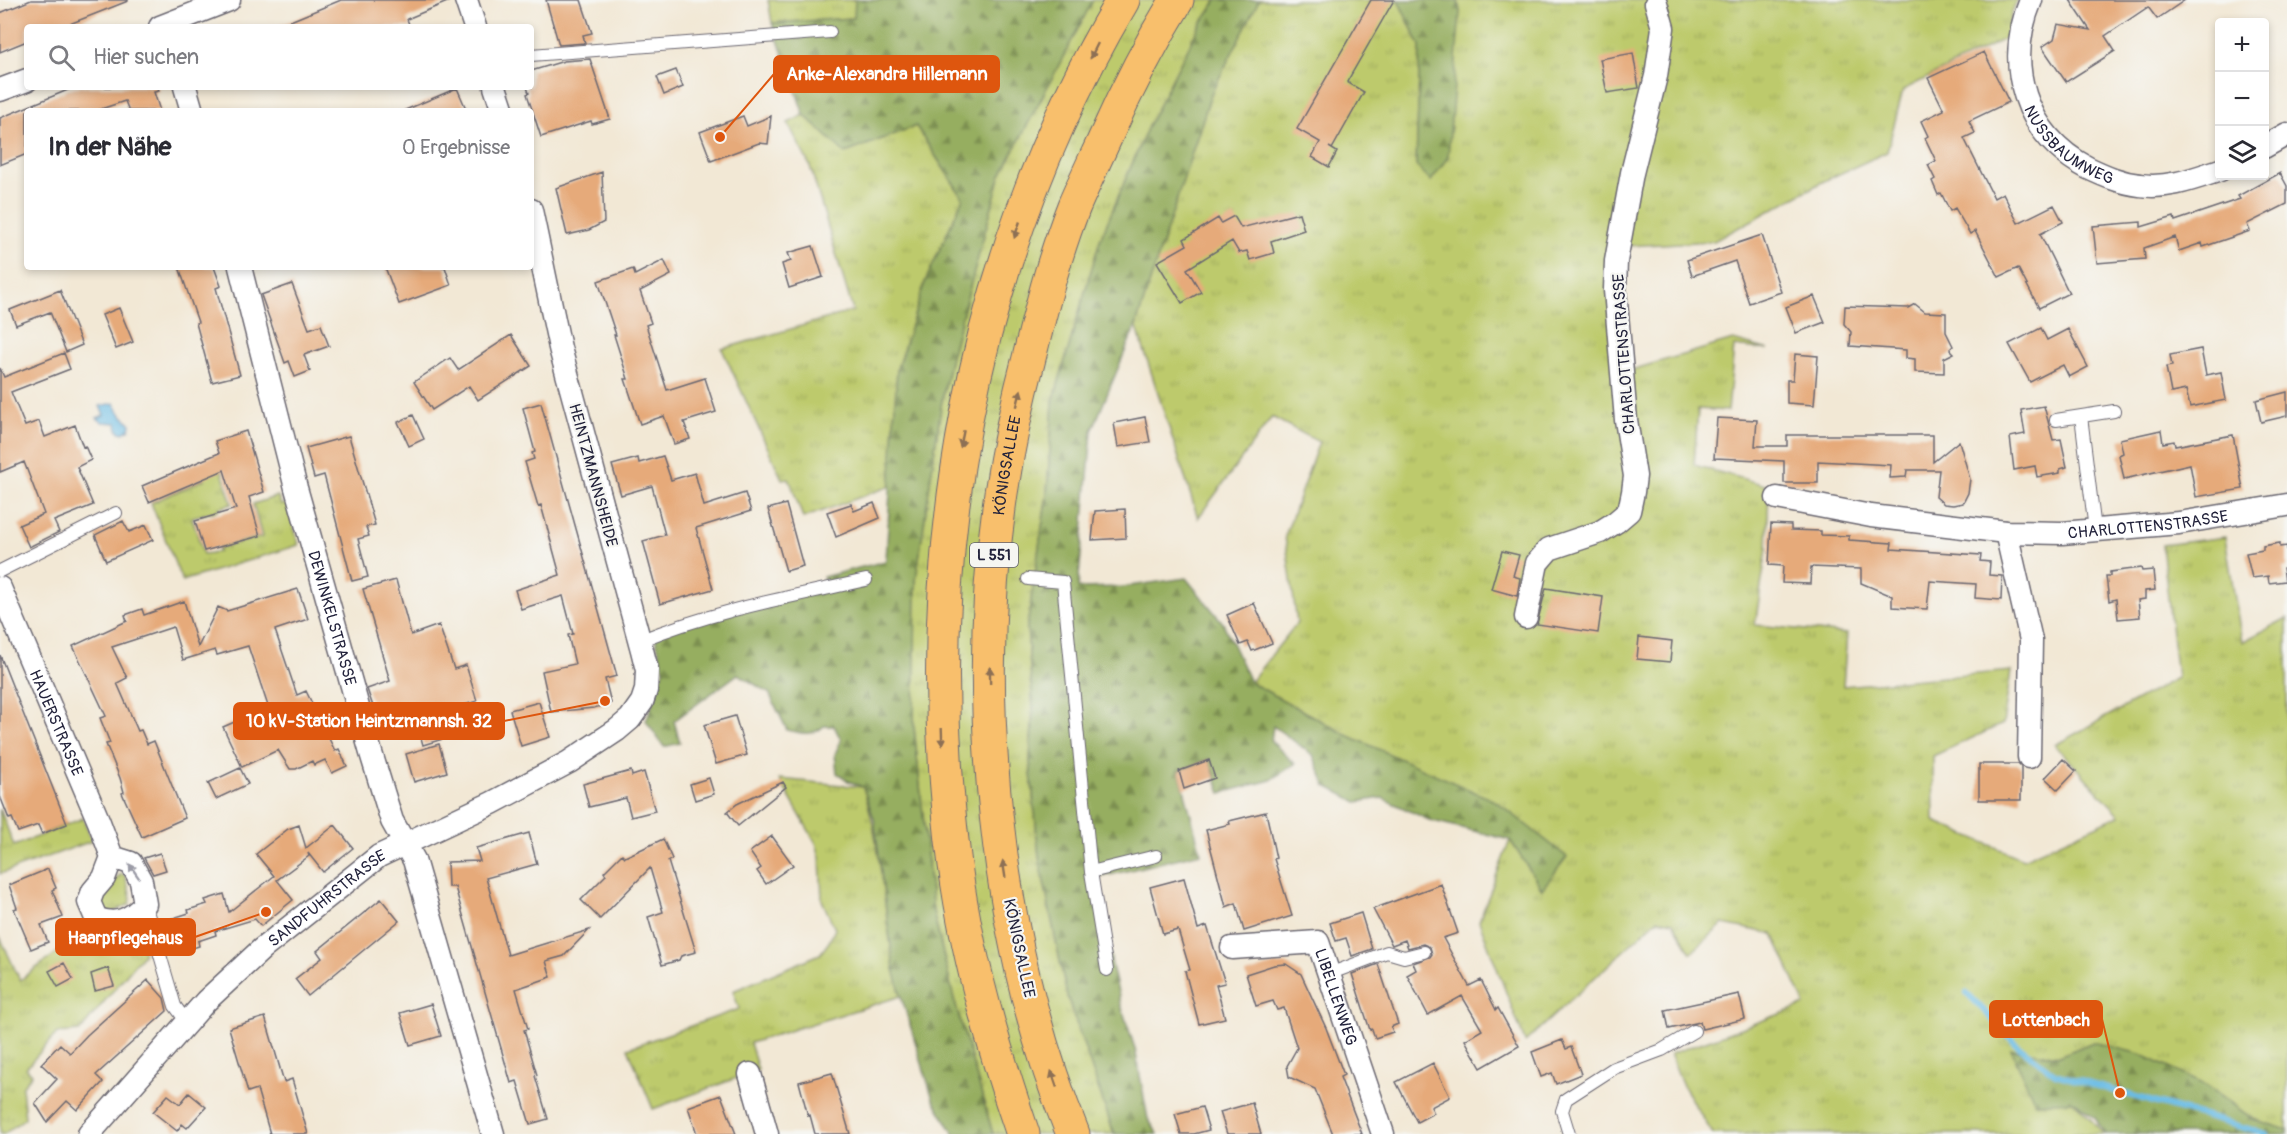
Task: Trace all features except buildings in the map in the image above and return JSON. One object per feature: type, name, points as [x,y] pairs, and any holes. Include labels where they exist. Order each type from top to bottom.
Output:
[{"type":"main road","name":"L 551","points":[[1023,1134],[984,1009],[955,867],[942,742],[945,570],[963,434],[978,357],[1002,272],[1031,188],[1066,107],[1102,35],[1123,0]]},
{"type":"main road","name":"KÖNIGSALLEE","points":[[1073,1134],[1046,1055],[1026,985],[1012,921],[1002,854],[994,790],[990,725],[989,651],[992,578],[1001,494],[1015,412],[1044,298],[1073,208],[1132,80],[1177,0]]},
{"type":"street","points":[[168,24],[229,0]]},
{"type":"street","points":[[466,0],[475,24]]},
{"type":"street","name":"NUSSBAUMWEG","points":[[2031,0],[2020,32],[2020,78],[2032,113],[2048,138],[2079,163],[2106,177],[2124,182],[2158,186],[2182,183],[2215,172]]},
{"type":"street","name":"CHARLOTTENSTRASSE","points":[[1526,617],[1537,563],[1549,549],[1600,532],[1629,511],[1631,502],[1635,476],[1626,420],[1615,290],[1616,261],[1632,173],[1656,76],[1663,28],[1654,1]]},
{"type":"street","points":[[0,90],[24,81]]},
{"type":"street","points":[[185,90],[191,108]]},
{"type":"street","points":[[496,90],[502,108]]},
{"type":"street","points":[[2269,145],[2287,134]]},
{"type":"street","name":"HEINTZMANNSHEIDE","points":[[534,224],[560,348],[647,670],[644,699],[634,714],[617,730]]},
{"type":"street","name":"DEWINKELSTRASSE","points":[[241,270],[296,488],[370,750],[392,821],[414,860],[493,1134]]},
{"type":"street","name":"CHARLOTTENSTRASSE","points":[[1777,498],[1871,516],[2006,532],[2062,533],[2179,523],[2287,505]]},
{"type":"street","points":[[2006,532],[2031,640],[2029,757]]},
{"type":"street","name":"HAUERSTRASSE","points":[[0,588],[9,635],[99,822],[112,857]]},
{"type":"street","name":"SANDFUHRSTRASSE","points":[[89,1134],[186,1021],[274,939],[380,856],[492,803],[569,762],[617,730]]},
{"type":"street","points":[[112,857],[131,863],[141,881],[146,904],[135,915],[117,923],[107,923],[96,918],[89,902],[93,891],[104,878],[112,857]]},
{"type":"street","name":"LIBELLENWEG","points":[[1232,948],[1318,942],[1383,1134]]},
{"type":"street","points":[[750,1074],[767,1134]]},
{"type":"lane","points":[[534,55],[830,32]]},
{"type":"lane","points":[[2055,420],[2114,411]]},
{"type":"lane","points":[[2081,416],[2095,530]]},
{"type":"lane","points":[[0,571],[116,513]]},
{"type":"lane","points":[[1028,579],[1063,582],[1091,872],[1107,970]]},
{"type":"lane","points":[[639,640],[670,628],[759,603],[866,580]]},
{"type":"lane","points":[[1091,872],[1156,856]]},
{"type":"lane","points":[[146,904],[175,1006],[186,1021]]},
{"type":"lane","points":[[1329,974],[1387,952],[1404,957],[1424,952]]},
{"type":"lane","points":[[1569,1134],[1562,1111],[1566,1099],[1614,1068],[1662,1050],[1694,1031]]},
{"type":"green space","points":[[768,0],[855,0],[855,18],[772,23]]},
{"type":"green space","points":[[855,0],[1093,0],[1000,177],[951,356],[942,400],[916,579],[914,727],[933,912],[954,999],[993,1134],[954,1134],[933,1099],[894,969],[874,819],[863,787],[848,781],[837,773],[835,754],[841,740],[834,726],[824,726],[811,733],[787,730],[769,693],[738,674],[674,721],[680,743],[664,747],[646,721],[664,670],[653,630],[825,583],[823,577],[886,561],[897,369],[925,282],[963,198],[916,126],[845,153],[804,115],[772,23],[854,18]]},
{"type":"green space","points":[[1093,0],[1217,0],[1200,25],[1149,124],[1100,240],[1053,402],[1047,494],[1027,627],[1033,708],[1030,761],[1039,857],[1067,996],[1114,1134],[993,1134],[954,999],[933,912],[914,727],[916,579],[942,400],[951,356],[1000,177]]},
{"type":"green space","points":[[1217,0],[1259,0],[1211,94],[1136,325],[1092,431],[1078,588],[1123,587],[1186,578],[1223,623],[1250,682],[1347,735],[1497,802],[1567,857],[1542,889],[1510,840],[1429,820],[1382,798],[1357,802],[1326,786],[1313,755],[1273,726],[1271,741],[1295,764],[1271,780],[1221,793],[1209,759],[1179,771],[1201,853],[1097,878],[1112,966],[1135,1049],[1148,1119],[1158,1134],[1114,1134],[1067,996],[1039,857],[1030,761],[1033,708],[1027,627],[1047,494],[1053,402],[1100,240],[1149,124],[1200,25]]},
{"type":"green space","points":[[1259,0],[1398,0],[1420,46],[1416,166],[1460,12],[1458,0],[2017,0],[2006,38],[1903,90],[1887,152],[1826,180],[1714,241],[1628,246],[1624,289],[1628,371],[1733,340],[1769,350],[1734,346],[1728,411],[1698,409],[1694,465],[1769,486],[1767,548],[1755,625],[1847,634],[1843,686],[2011,671],[2003,724],[1933,756],[1934,821],[2023,859],[2120,815],[2055,745],[2177,678],[2162,545],[2225,537],[2242,642],[2287,618],[2287,1130],[2253,1119],[2207,1086],[2093,1042],[2059,1056],[2012,1049],[2074,1101],[2104,1134],[1713,1134],[1684,1088],[1670,1054],[1805,1005],[1773,934],[1723,924],[1691,953],[1673,922],[1658,919],[1525,1042],[1479,921],[1510,840],[1542,888],[1566,856],[1250,682],[1297,623],[1285,536],[1319,442],[1272,417],[1198,518],[1136,325],[1211,94]]},
{"type":"green space","points":[[1398,0],[1458,0],[1460,12],[1448,157],[1431,181],[1416,166],[1420,46]]},
{"type":"green space","points":[[804,115],[846,153],[916,126],[963,198],[925,282],[897,369],[891,486],[803,518],[789,478],[782,479],[722,349],[853,311],[810,166],[788,123]]},
{"type":"green space","points":[[219,462],[232,504],[218,508],[218,511],[192,517],[203,554],[219,552],[218,548],[262,537],[253,504],[278,496],[281,505],[287,503],[299,545],[182,581],[151,503],[205,479],[200,468]]},
{"type":"green space","points":[[779,779],[863,787],[876,839],[895,970],[901,996],[750,1043],[758,1070],[653,1109],[628,1048],[739,1009],[733,991],[820,954],[835,929],[822,900],[820,857],[816,843]]},
{"type":"green space","points":[[0,809],[14,846],[83,818],[92,841],[0,874]]},
{"type":"green space","points":[[121,874],[125,875],[131,898],[130,904],[110,914],[103,913],[98,901],[109,884]]},
{"type":"green space","points":[[86,931],[138,934],[144,953],[80,1031],[57,1033],[26,1068],[32,1074],[22,1087],[25,1118],[4,1134],[0,1134],[0,937],[20,980]]},
{"type":"green space","points":[[2093,1042],[2140,1054],[2207,1086],[2253,1119],[2287,1130],[2287,1134],[2105,1134],[2095,1118],[2074,1101],[2035,1103],[2011,1049],[2059,1056]]},
{"type":"water","points":[[114,403],[131,424],[130,429],[123,433],[118,431],[117,423],[102,422],[97,418],[104,415],[100,406]]},
{"type":"waterway","points":[[1967,993],[2015,1043],[2055,1074],[2266,1134]]},
{"type":"place","name":"Anke-Alexandra Hillemann","points":[[720,137]]},
{"type":"place","name":"10 kV-Station Heintzmannsh. 32","points":[[605,701]]},
{"type":"place","name":"Haarpflegehaus","points":[[266,912]]},
{"type":"place","name":"Lottenbach","points":[[2120,1093]]}]
